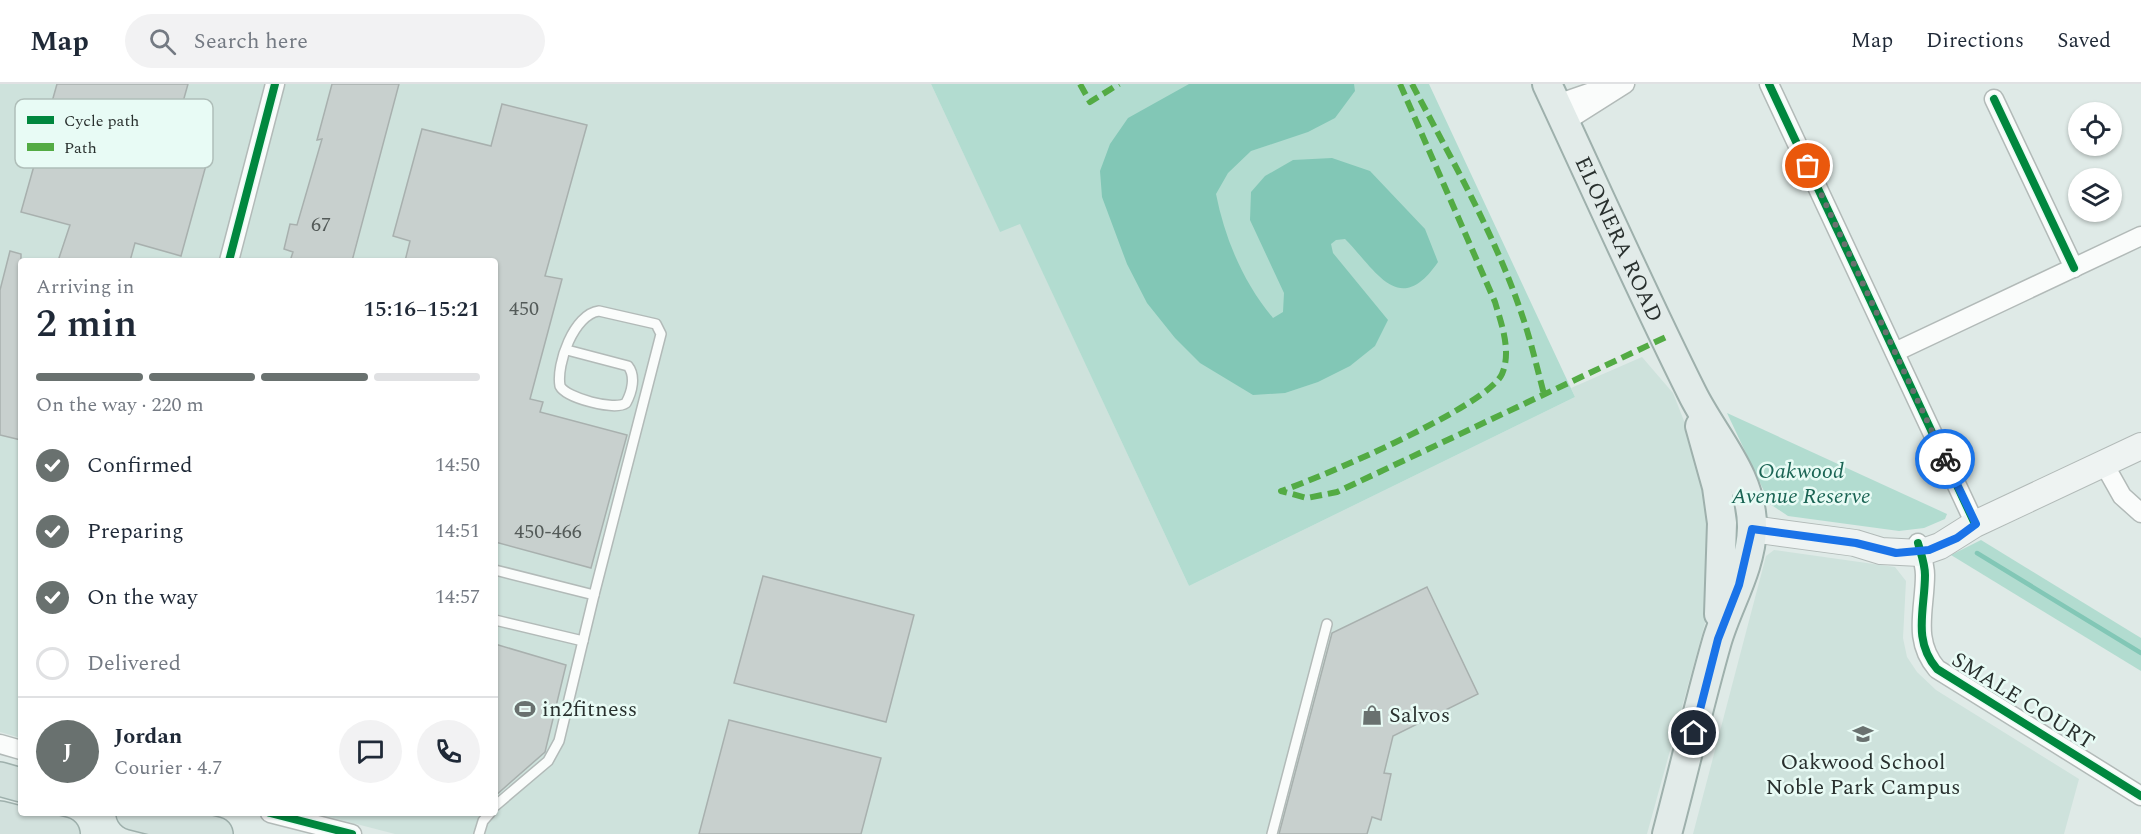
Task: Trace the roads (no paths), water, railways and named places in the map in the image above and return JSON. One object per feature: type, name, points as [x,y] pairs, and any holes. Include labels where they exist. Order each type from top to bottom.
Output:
[{"type":"highway","points":[[0,779],[18,784]]},
{"type":"highway","points":[[145,816],[216,834]]},
{"type":"highway","points":[[0,818],[63,834]]},
{"type":"main road","name":"ELONERA ROAD","points":[[1556,103],[1693,395],[1718,435],[1741,481],[1752,529],[1739,585],[1718,639],[1667,834]]},
{"type":"main road","name":"ELONERA ROAD","points":[[1693,395],[1719,501],[1722,523],[1718,639]]},
{"type":"main road","points":[[1719,501],[1738,522],[1752,529],[1737,540],[1721,585]]},
{"type":"street","points":[[230,258],[275,84]]},
{"type":"street","points":[[1556,103],[1613,84]]},
{"type":"street","points":[[1556,103],[1625,84]]},
{"type":"street","points":[[1769,84],[1976,524]]},
{"type":"street","points":[[1994,99],[2074,268]]},
{"type":"street","points":[[1895,352],[2141,236]]},
{"type":"street","points":[[1752,529],[1856,543],[1919,548],[1954,529],[1976,524],[2141,446]]},
{"type":"street","points":[[2104,464],[2122,496],[2141,513]]},
{"type":"street","name":"SMALE COURT","points":[[1919,548],[1925,576],[1920,631],[1927,656],[1936,669],[2141,796]]},
{"type":"street","points":[[0,744],[18,749]]},
{"type":"street","points":[[282,816],[352,834]]},
{"type":"lane","points":[[498,803],[548,761],[559,741],[661,334],[659,328],[652,322],[592,311],[577,323],[567,350],[559,380],[562,391],[616,408],[627,403],[633,375],[628,366],[567,350]]},
{"type":"lane","points":[[498,571],[594,595]]},
{"type":"lane","points":[[498,621],[583,640]]},
{"type":"lane","points":[[1272,834],[1327,624]]},
{"type":"lane","points":[[479,834],[485,816]]},
{"type":"waterway","points":[[1977,553],[2141,653]]},
{"type":"place","name":"in2fitness","points":[[525,709]]},
{"type":"place","name":"Salvos","points":[[1372,715]]},
{"type":"place","name":"Oakwood School Noble Park Campus","points":[[1863,734]]},
{"type":"park label","name":"Oakwood Avenue Reserve","points":[[1801,484]]}]
